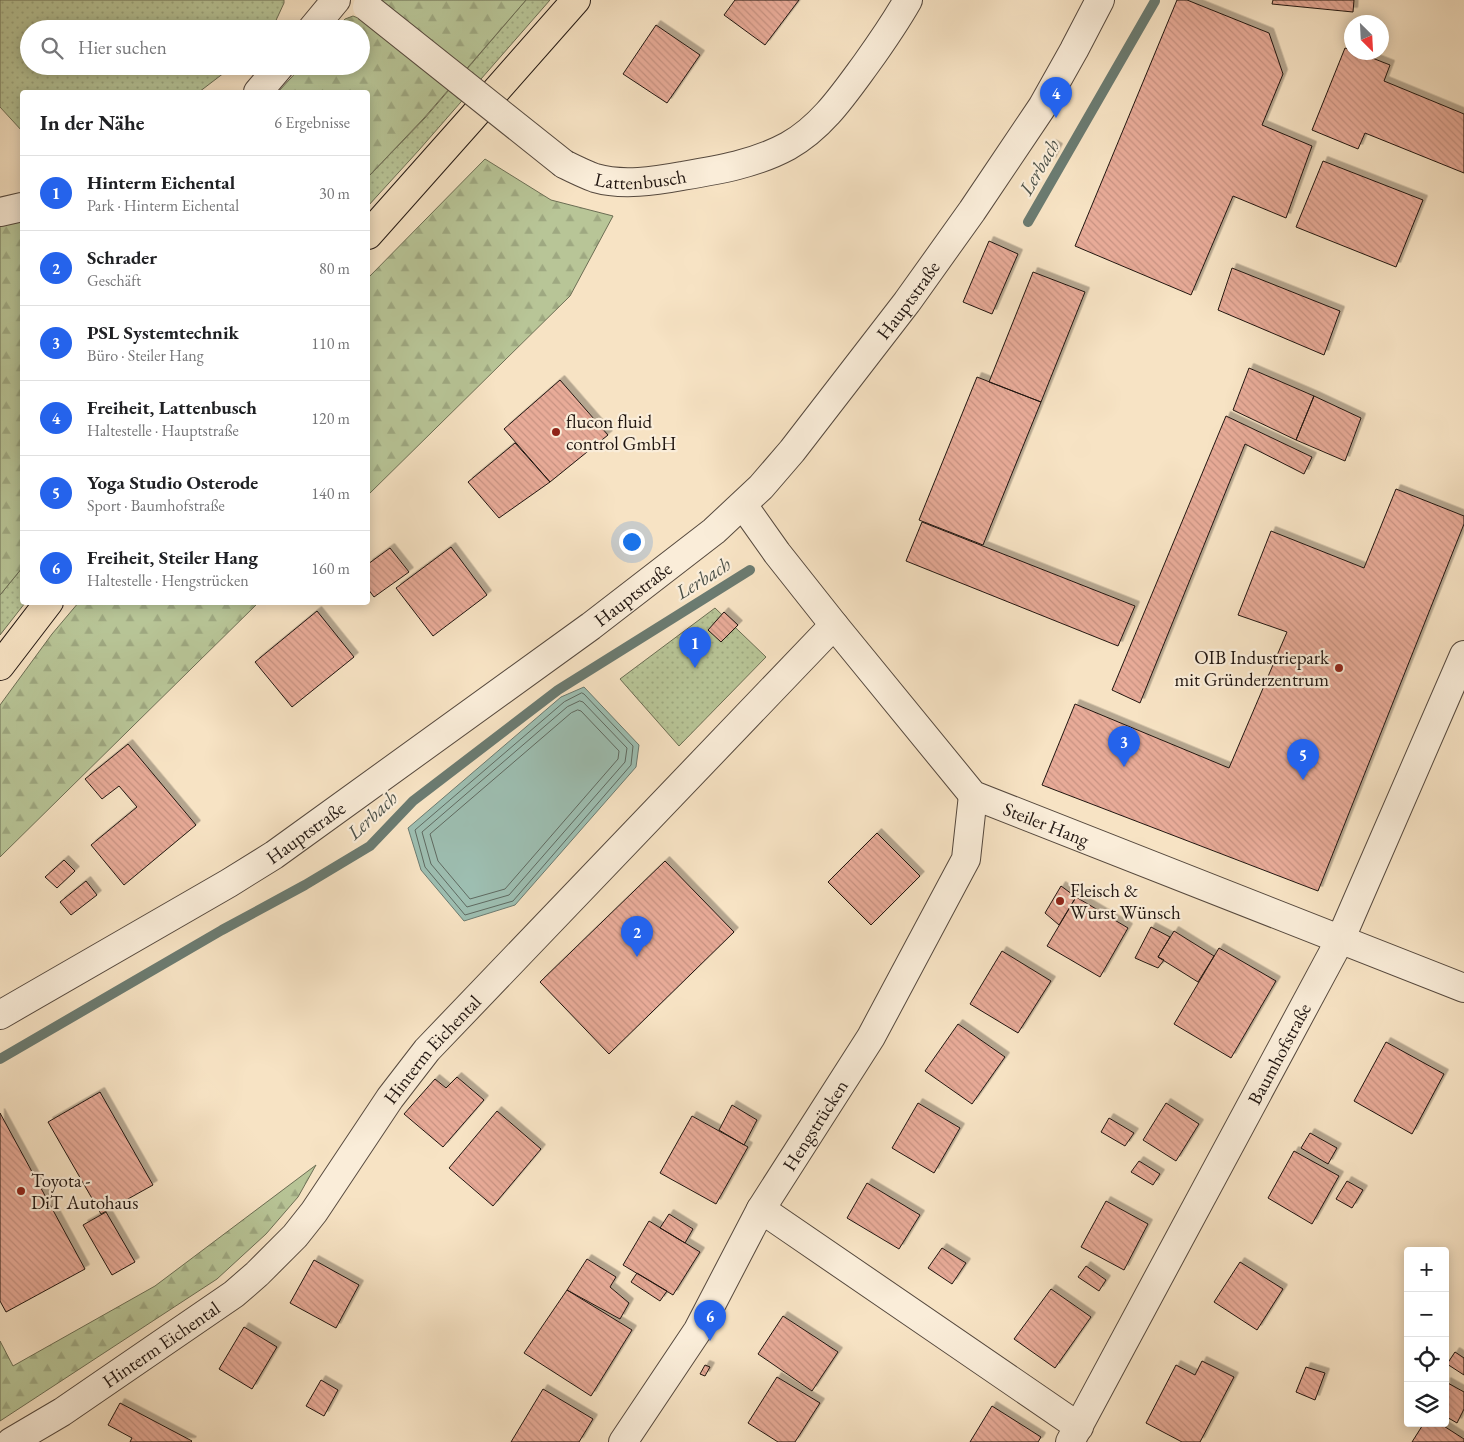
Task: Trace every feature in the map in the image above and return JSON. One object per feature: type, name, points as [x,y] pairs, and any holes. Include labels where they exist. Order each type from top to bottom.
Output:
[{"type":"main road","points":[[370,233],[576,0]]},
{"type":"main road","points":[[0,666],[47,605]]},
{"type":"street","points":[[319,20],[336,0]]},
{"type":"street","name":"Lattenbusch","points":[[363,3],[564,164],[596,178],[611,181],[634,181],[664,179],[723,169],[778,151],[802,137],[829,113],[846,92],[896,22],[908,0]]},
{"type":"street","name":"Hauptstraße","points":[[0,1016],[274,856],[591,626],[707,537],[743,505],[792,451],[907,302],[996,176],[1042,106],[1100,0]]},
{"type":"street","points":[[260,90],[272,75]]},
{"type":"street","points":[[0,212],[20,207]]},
{"type":"street","name":"Steiler Hang","points":[[743,505],[777,553],[834,625],[973,795],[1464,988]]},
{"type":"street","name":"Hinterm Eichental","points":[[11,1442],[62,1412],[234,1294],[274,1258],[314,1212],[390,1098],[427,1050],[834,625]]},
{"type":"street","name":"Baumhofstraße","points":[[1075,1435],[1340,938],[1464,654]]},
{"type":"street","name":"Hengstrücken","points":[[624,1442],[698,1330],[761,1209],[871,1037],[966,859],[973,795]]},
{"type":"street","points":[[761,1209],[1075,1435]]},
{"type":"green space","points":[[0,0],[284,0],[276,20],[20,20],[20,75],[221,75],[202,90],[20,90],[20,129],[0,107]]},
{"type":"green space","points":[[373,0],[526,0],[424,118],[370,175],[370,90],[280,90],[294,75],[370,75],[370,20],[344,20],[353,16],[358,18]]},
{"type":"green space","points":[[526,0],[550,0],[370,204],[370,175],[425,118]]},
{"type":"green space","points":[[485,159],[551,200],[613,216],[570,296],[370,493],[370,276]]},
{"type":"green space","points":[[0,210],[20,211],[20,570],[0,595]]},
{"type":"green space","points":[[20,570],[20,605],[23,605],[0,635],[0,595]]},
{"type":"green space","points":[[76,605],[256,605],[0,857],[0,705],[52,634]]},
{"type":"green space","points":[[715,608],[766,657],[679,746],[620,679]]},
{"type":"green space","points":[[316,1165],[298,1197],[266,1234],[217,1279],[0,1421],[0,1341],[13,1366],[155,1286]]},
{"type":"water","points":[[584,687],[639,745],[636,767],[515,905],[464,921],[421,870],[408,828],[561,697]]},
{"type":"building","points":[[735,0],[799,0],[765,45],[724,15]]},
{"type":"building","points":[[1177,0],[1187,0],[1269,33],[1283,74],[1262,125],[1312,146],[1286,218],[1233,196],[1191,295],[1075,246]]},
{"type":"building","points":[[1273,0],[1354,0],[1353,12],[1272,4]]},
{"type":"building","points":[[656,25],[700,55],[667,103],[623,74]]},
{"type":"building","points":[[1344,50],[1344,60],[1377,60],[1390,65],[1384,81],[1464,114],[1464,173],[1365,133],[1358,149],[1312,130]]},
{"type":"building","points":[[1051,144],[1058,148],[1051,162],[1043,158]]},
{"type":"building","points":[[1323,161],[1423,200],[1396,267],[1296,227]]},
{"type":"building","points":[[989,241],[1018,254],[992,314],[963,302]]},
{"type":"building","points":[[1232,268],[1340,311],[1324,355],[1218,310]]},
{"type":"building","points":[[1033,272],[1085,292],[1041,402],[989,382]]},
{"type":"building","points":[[1249,368],[1314,396],[1296,440],[1233,410]]},
{"type":"building","points":[[977,377],[1041,402],[983,545],[919,520]]},
{"type":"building","name":"flucon fluid control GmbH","points":[[560,380],[608,435],[550,482],[504,429]]},
{"type":"building","points":[[1314,396],[1361,418],[1345,461],[1296,440]]},
{"type":"building","points":[[1226,416],[1312,457],[1304,474],[1245,444],[1140,703],[1112,690]]},
{"type":"building","points":[[515,443],[550,482],[499,518],[468,482]]},
{"type":"building","name":"OIB Industriepark mit Gründerzentrum","points":[[1396,489],[1464,516],[1464,524],[1318,891],[1042,785],[1075,704],[1229,768],[1287,632],[1238,615],[1271,531],[1364,568]]},
{"type":"building","points":[[922,522],[1135,606],[1118,646],[906,561]]},
{"type":"building","points":[[451,547],[487,595],[433,636],[396,588]]},
{"type":"building","points":[[390,548],[409,572],[374,597],[370,592],[370,563]]},
{"type":"building","points":[[317,611],[354,657],[292,707],[255,662]]},
{"type":"building","points":[[724,612],[738,625],[721,642],[708,630]]},
{"type":"building","points":[[128,744],[196,825],[124,885],[91,845],[137,807],[119,786],[102,799],[85,779]]},
{"type":"building","points":[[877,833],[920,876],[871,925],[828,882]]},
{"type":"building","points":[[64,860],[75,871],[57,888],[45,877]]},
{"type":"building","points":[[665,861],[734,932],[609,1054],[540,982]]},
{"type":"building","points":[[86,881],[97,895],[71,915],[60,902]]},
{"type":"building","points":[[1061,886],[1076,897],[1059,925],[1045,913]]},
{"type":"building","points":[[1076,897],[1128,928],[1100,977],[1047,946]]},
{"type":"building","points":[[1151,927],[1170,937],[1158,957],[1164,960],[1158,968],[1135,958]]},
{"type":"building","points":[[1174,931],[1214,956],[1198,982],[1158,957]]},
{"type":"building","points":[[1219,948],[1276,981],[1231,1058],[1174,1024]]},
{"type":"building","points":[[1002,951],[1051,981],[1018,1033],[970,1004]]},
{"type":"building","points":[[958,1024],[1005,1057],[972,1104],[925,1071]]},
{"type":"building","points":[[1386,1042],[1444,1074],[1412,1134],[1354,1101]]},
{"type":"building","points":[[457,1077],[484,1100],[443,1147],[404,1114],[435,1079],[446,1088]]},
{"type":"building","points":[[100,1092],[153,1185],[101,1214],[48,1122]]},
{"type":"building","points":[[918,1103],[960,1128],[934,1173],[892,1148]]},
{"type":"building","points":[[1166,1103],[1199,1124],[1176,1161],[1143,1140]]},
{"type":"building","points":[[732,1105],[757,1120],[744,1145],[719,1130]]},
{"type":"building","points":[[497,1111],[541,1149],[493,1206],[449,1168]]},
{"type":"building","name":"Toyota - DiT Autohaus","points":[[0,1113],[85,1269],[6,1312],[0,1301]]},
{"type":"building","points":[[692,1116],[748,1147],[716,1204],[660,1173]]},
{"type":"building","points":[[1109,1118],[1134,1133],[1125,1146],[1101,1132]]},
{"type":"building","points":[[1310,1133],[1337,1148],[1328,1164],[1301,1148]]},
{"type":"building","points":[[1294,1151],[1339,1176],[1312,1224],[1268,1198]]},
{"type":"building","points":[[1139,1161],[1160,1174],[1153,1185],[1131,1172]]},
{"type":"building","points":[[1347,1181],[1363,1190],[1352,1208],[1336,1199]]},
{"type":"building","points":[[867,1183],[920,1215],[899,1249],[847,1218]]},
{"type":"building","points":[[1106,1201],[1148,1224],[1124,1270],[1081,1247]]},
{"type":"building","points":[[106,1212],[135,1262],[112,1275],[83,1225]]},
{"type":"building","points":[[669,1214],[693,1229],[685,1243],[660,1228]]},
{"type":"building","points":[[649,1221],[700,1252],[673,1295],[623,1265]]},
{"type":"building","points":[[942,1248],[966,1263],[952,1284],[928,1268]]},
{"type":"building","points":[[587,1259],[616,1277],[610,1287],[629,1303],[620,1319],[567,1290]]},
{"type":"building","points":[[314,1260],[359,1285],[336,1328],[290,1303]]},
{"type":"building","points":[[1240,1262],[1283,1289],[1257,1330],[1214,1302]]},
{"type":"building","points":[[1086,1266],[1106,1280],[1099,1291],[1078,1277]]},
{"type":"building","points":[[637,1273],[667,1291],[660,1301],[631,1282]]},
{"type":"building","points":[[1051,1289],[1091,1317],[1055,1368],[1014,1339]]},
{"type":"building","points":[[567,1290],[632,1330],[591,1396],[524,1353]]},
{"type":"building","points":[[783,1316],[838,1352],[812,1391],[758,1354]]},
{"type":"building","points":[[244,1327],[277,1347],[252,1389],[219,1369]]},
{"type":"building","points":[[1455,1352],[1464,1358],[1464,1375],[1449,1365],[1449,1361]]},
{"type":"building","points":[[1202,1361],[1234,1377],[1200,1442],[1182,1442],[1146,1423],[1176,1365],[1195,1375]]},
{"type":"building","points":[[705,1365],[710,1367],[705,1376],[700,1374]]},
{"type":"building","points":[[1306,1367],[1325,1373],[1315,1400],[1296,1392]]},
{"type":"building","points":[[777,1377],[820,1403],[795,1442],[778,1442],[748,1423]]},
{"type":"building","points":[[321,1380],[338,1390],[324,1416],[306,1406]]},
{"type":"building","points":[[1449,1384],[1464,1392],[1464,1409],[1457,1423],[1449,1418]]},
{"type":"building","points":[[543,1389],[593,1419],[579,1442],[511,1442]]},
{"type":"building","points":[[120,1403],[192,1441],[130,1442],[132,1438],[108,1425]]},
{"type":"building","points":[[992,1406],[1041,1437],[1038,1442],[970,1442]]},
{"type":"building","points":[[1421,1427],[1445,1427],[1464,1439],[1464,1442],[1412,1442]]},
{"type":"waterway","name":"Lerbach","points":[[1028,222],[1155,1]]},
{"type":"waterway","name":"Lerbach","points":[[0,1059],[370,846],[413,801],[558,690],[750,570]]},
{"type":"place","name":"Freiheit, Lattenbusch","points":[[1056,118]]},
{"type":"place","name":"flucon fluid control GmbH","points":[[556,432]]},
{"type":"place","name":"Hinterm Eichental","points":[[695,668]]},
{"type":"place","name":"OIB Industriepark mit Gründerzentrum","points":[[1339,668]]},
{"type":"place","name":"PSL Systemtechnik","points":[[1124,767]]},
{"type":"place","name":"Yoga Studio Osterode","points":[[1303,780]]},
{"type":"place","name":"Fleisch & Wurst Wünsch","points":[[1060,901]]},
{"type":"place","name":"Schrader","points":[[637,957]]},
{"type":"place","name":"Toyota - DiT Autohaus","points":[[21,1191]]},
{"type":"place","name":"Freiheit, Steiler Hang","points":[[710,1341]]}]
